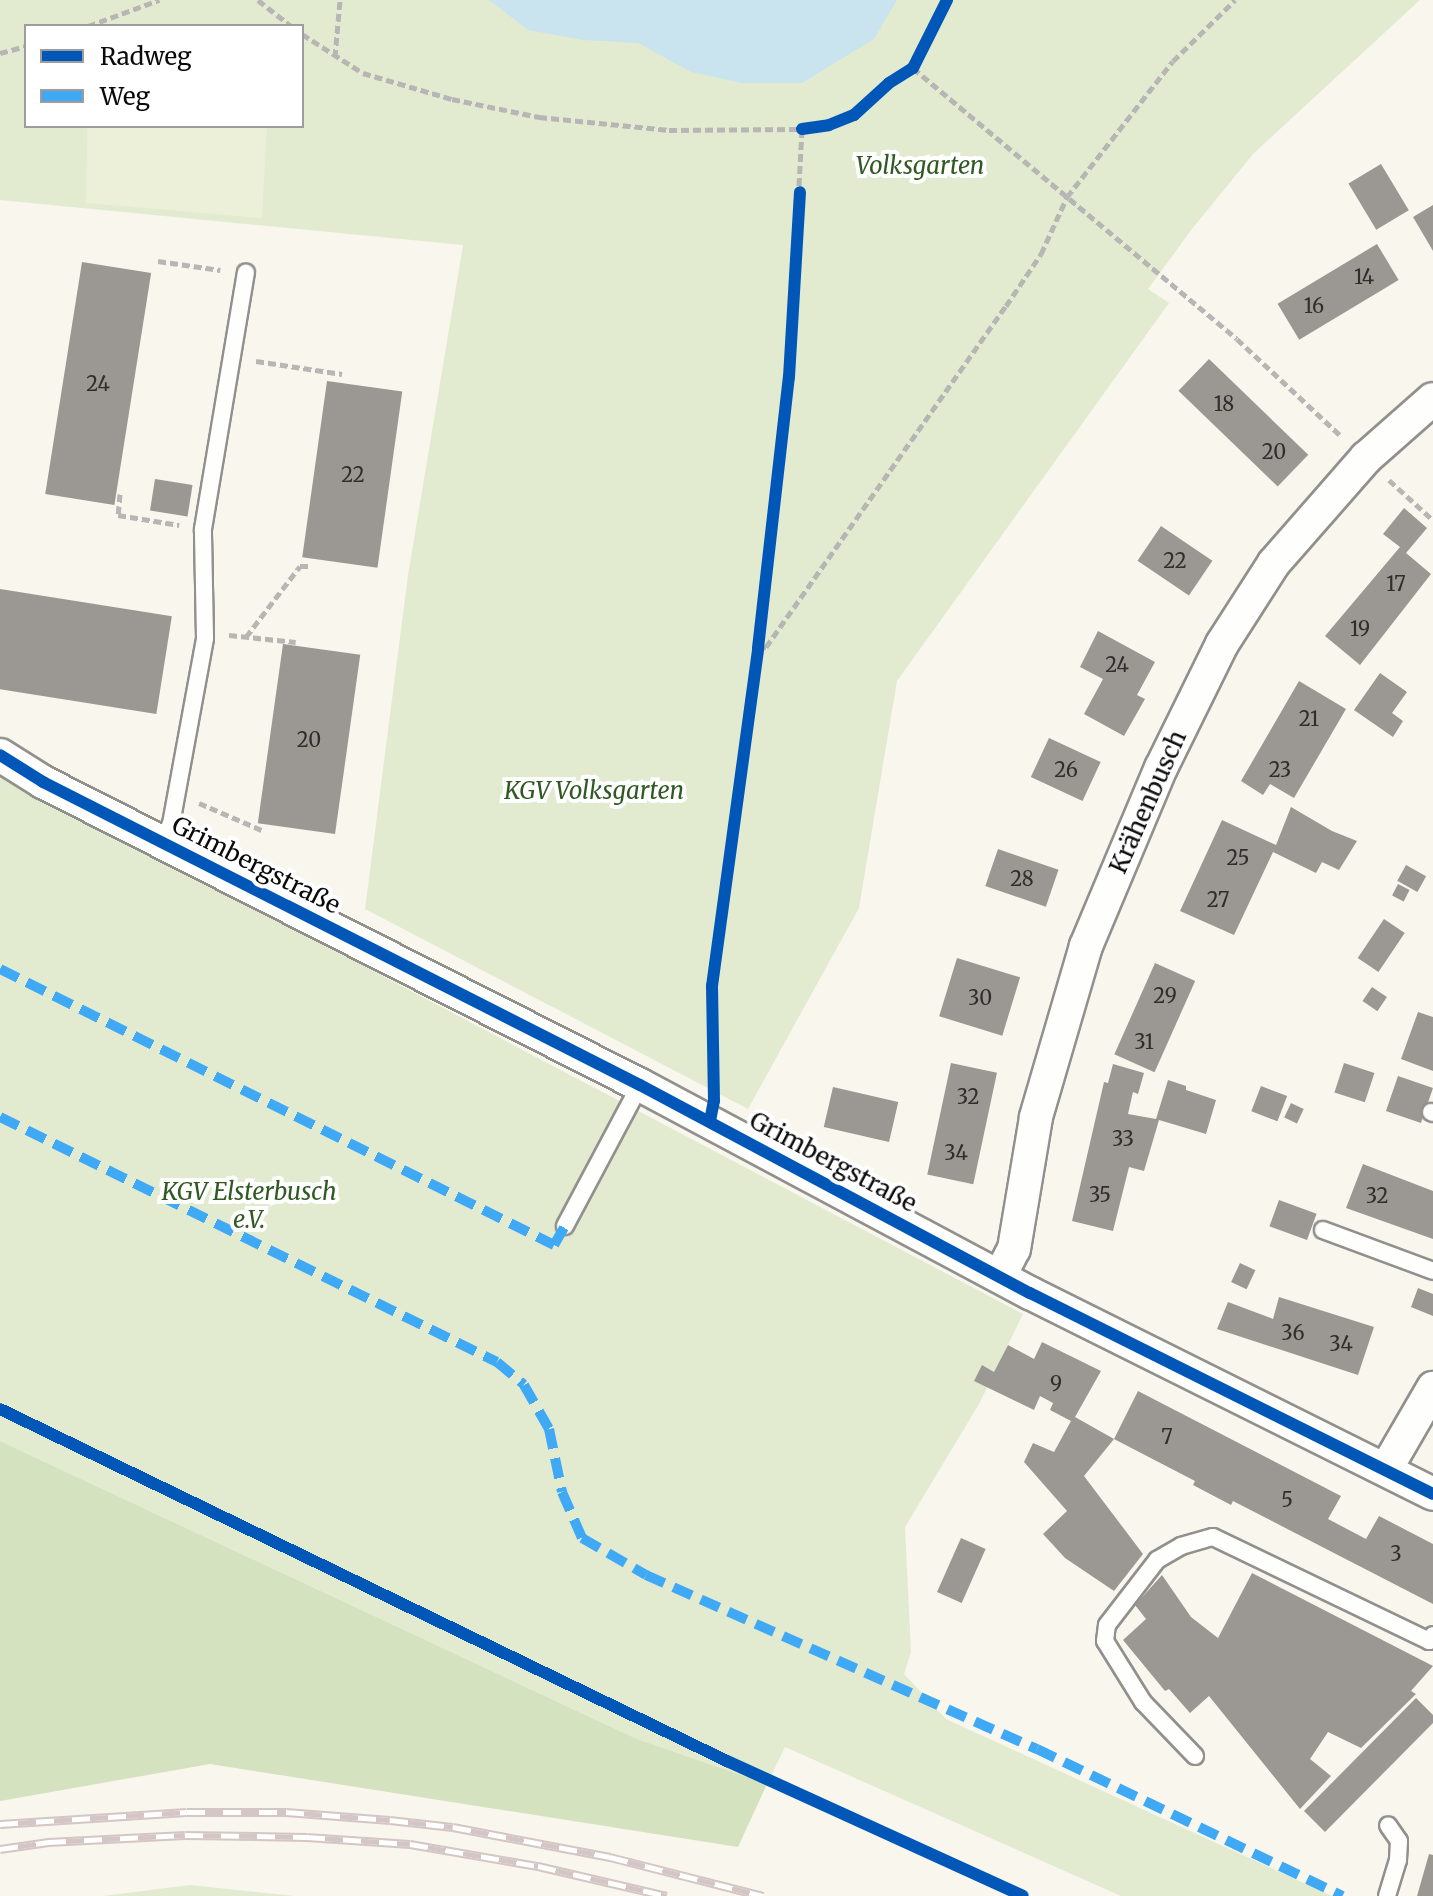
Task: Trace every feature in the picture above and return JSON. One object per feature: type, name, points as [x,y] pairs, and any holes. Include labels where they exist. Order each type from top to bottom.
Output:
[{"type":"street","name":"Krähenbusch","points":[[1000,1276],[1014,1249],[1036,1117],[1086,946],[1161,768],[1222,644],[1274,563],[1366,458],[1433,399]]},
{"type":"street","name":"Grimbergstraße","points":[[0,755],[43,782],[710,1121],[1000,1276],[1433,1494]]},
{"type":"street","points":[[1386,1469],[1433,1388]]},
{"type":"lane","points":[[162,843],[171,824],[204,633],[203,529],[246,273]]},
{"type":"lane","points":[[565,1226],[640,1085]]},
{"type":"lane","points":[[1323,1230],[1433,1271]]},
{"type":"lane","points":[[1195,1756],[1143,1702],[1105,1641],[1107,1625],[1157,1560],[1181,1546],[1213,1537],[1429,1641],[1433,1635]]},
{"type":"lane","points":[[1387,1896],[1398,1860],[1399,1841],[1388,1825]]},
{"type":"path","points":[[93,24],[159,0]]},
{"type":"path","points":[[258,0],[288,24]]},
{"type":"path","points":[[335,58],[340,0]]},
{"type":"path","points":[[304,35],[363,73],[405,87],[539,117],[669,130],[802,129],[829,125],[854,115],[889,83],[913,68],[947,0]]},
{"type":"path","points":[[758,648],[766,647],[1015,293],[1041,254],[1067,197],[1173,61],[1235,0]]},
{"type":"path","points":[[0,53],[24,47]]},
{"type":"path","points":[[913,68],[1237,339],[1433,520]]},
{"type":"path","points":[[710,1121],[714,1101],[712,986],[758,648],[789,377],[802,129]]},
{"type":"path","points":[[158,261],[246,273]]},
{"type":"path","points":[[233,357],[342,374]]},
{"type":"path","points":[[120,494],[118,515],[203,529]]},
{"type":"path","points":[[246,637],[300,566],[311,566]]},
{"type":"path","points":[[204,633],[296,642]]},
{"type":"path","points":[[177,793],[264,831]]},
{"type":"green space","points":[[0,0],[1420,0],[1254,153],[1192,229],[1148,289],[1169,303],[897,681],[859,908],[748,1109],[365,909],[408,575],[463,245],[0,200]]},
{"type":"green space","points":[[87,128],[267,128],[262,218],[86,203]]},
{"type":"green space","name":"KGV Elsterbusch e.V.","points":[[0,774],[1023,1314],[979,1404],[905,1527],[911,1652],[904,1674],[946,1719],[1332,1896],[1121,1896],[785,1747],[767,1784],[637,1739],[0,1441]]},
{"type":"green space","points":[[0,1441],[637,1739],[767,1784],[738,1847],[210,1764],[0,1801]]},
{"type":"green space","points":[[190,1885],[295,1896],[103,1896]]},
{"type":"water","points":[[489,0],[897,0],[874,39],[802,83],[742,83],[691,72],[638,43],[583,40],[528,30]]},
{"type":"building","points":[[1381,164],[1409,210],[1376,230],[1348,184]]},
{"type":"building","points":[[1433,205],[1433,251],[1413,217]]},
{"type":"building","points":[[1377,244],[1399,280],[1299,340],[1278,304]]},
{"type":"building","points":[[82,262],[151,273],[114,505],[45,494]]},
{"type":"building","points":[[1209,359],[1308,455],[1278,487],[1178,391]]},
{"type":"building","points":[[327,381],[402,392],[377,568],[302,557]]},
{"type":"building","points":[[155,479],[193,485],[188,517],[150,511]]},
{"type":"building","points":[[1404,508],[1427,528],[1406,553],[1431,574],[1360,665],[1325,636],[1400,547],[1383,534]]},
{"type":"building","points":[[1161,526],[1212,561],[1189,595],[1138,561]]},
{"type":"building","points":[[0,589],[172,616],[156,714],[0,689]]},
{"type":"building","points":[[1098,631],[1155,662],[1137,695],[1145,699],[1124,736],[1084,714],[1103,679],[1080,667]]},
{"type":"building","points":[[283,644],[360,655],[335,834],[258,823]]},
{"type":"building","points":[[1380,673],[1407,692],[1392,713],[1403,721],[1393,737],[1354,710]]},
{"type":"building","points":[[1299,681],[1346,709],[1294,798],[1270,784],[1263,795],[1241,781]]},
{"type":"building","points":[[1049,738],[1101,762],[1082,801],[1031,777]]},
{"type":"building","points":[[1291,807],[1332,831],[1357,841],[1339,870],[1322,862],[1316,873],[1273,852],[1234,935],[1180,911],[1222,820],[1276,845]]},
{"type":"building","points":[[998,849],[1059,870],[1046,907],[985,886]]},
{"type":"building","points":[[1406,865],[1426,876],[1417,892],[1397,881]]},
{"type":"building","points":[[1398,884],[1410,890],[1404,901],[1392,896]]},
{"type":"building","points":[[1384,919],[1405,933],[1378,972],[1358,958]]},
{"type":"building","points":[[957,958],[1020,977],[1002,1036],[939,1016]]},
{"type":"building","points":[[1155,963],[1195,981],[1155,1072],[1114,1054]]},
{"type":"building","points":[[1372,987],[1387,997],[1377,1011],[1362,1001]]},
{"type":"building","points":[[1418,1012],[1433,1017],[1433,1071],[1401,1059]]},
{"type":"building","points":[[951,1063],[997,1073],[973,1184],[927,1175]]},
{"type":"building","points":[[1344,1063],[1374,1073],[1365,1102],[1334,1092]]},
{"type":"building","points":[[1113,1064],[1144,1073],[1138,1094],[1133,1092],[1128,1114],[1156,1119],[1168,1080],[1216,1100],[1206,1134],[1159,1120],[1144,1171],[1129,1167],[1113,1231],[1072,1221],[1104,1082],[1108,1083]]},
{"type":"building","points":[[1398,1076],[1433,1088],[1421,1123],[1386,1111]]},
{"type":"building","points":[[1261,1086],[1287,1096],[1277,1121],[1251,1111]]},
{"type":"building","points":[[833,1087],[898,1102],[889,1142],[824,1127]]},
{"type":"building","points":[[1291,1103],[1304,1109],[1297,1123],[1284,1118]]},
{"type":"building","points":[[1363,1164],[1433,1191],[1433,1239],[1346,1208]]},
{"type":"building","points":[[1279,1200],[1317,1214],[1307,1240],[1269,1226]]},
{"type":"building","points":[[1240,1263],[1255,1270],[1247,1289],[1231,1282]]},
{"type":"building","points":[[1418,1288],[1433,1294],[1433,1316],[1411,1307]]},
{"type":"building","points":[[1279,1297],[1374,1327],[1358,1375],[1217,1329],[1228,1302],[1273,1319]]},
{"type":"building","points":[[1042,1342],[1101,1371],[1075,1417],[1114,1439],[1084,1476],[1143,1554],[1114,1591],[1065,1558],[1043,1534],[1067,1511],[1024,1462],[1033,1443],[1054,1452],[1071,1421],[1050,1410],[1053,1403],[1040,1396],[1034,1410],[974,1381],[982,1365],[994,1372],[1008,1345],[1034,1359]]},
{"type":"building","points":[[1138,1391],[1341,1496],[1328,1519],[1366,1539],[1379,1516],[1433,1544],[1433,1604],[1233,1501],[1231,1505],[1193,1485],[1195,1481],[1114,1439]]},
{"type":"building","points":[[961,1538],[986,1549],[962,1603],[937,1592]]},
{"type":"building","points":[[1252,1573],[1433,1666],[1411,1691],[1416,1694],[1361,1748],[1328,1732],[1310,1759],[1331,1776],[1300,1809],[1209,1696],[1190,1713],[1169,1689],[1165,1691],[1123,1640],[1146,1619],[1135,1605],[1162,1575],[1191,1617],[1218,1638]]},
{"type":"building","points":[[1416,1698],[1433,1715],[1433,1723],[1325,1832],[1304,1811]]},
{"type":"building","points":[[1429,1854],[1433,1855],[1433,1896],[1417,1896]]},
{"type":"railway","points":[[0,1824],[187,1812],[286,1812],[390,1820],[453,1827],[610,1857],[763,1896]]},
{"type":"railway","points":[[0,1849],[48,1842],[185,1835],[307,1837],[410,1844],[538,1866],[667,1896]]},
{"type":"marked path","points":[[0,969],[554,1245],[565,1226]]},
{"type":"marked path","points":[[0,1117],[497,1362],[524,1385],[549,1429],[562,1492],[582,1538],[646,1575],[1037,1749],[1343,1896]]},
{"type":"cycle path","points":[[802,129],[829,125],[854,115],[889,83],[913,68],[947,0]]},
{"type":"cycle path","points":[[710,1121],[714,1101],[712,986],[758,648],[789,377],[800,192]]},
{"type":"cycle path","points":[[0,755],[43,782],[640,1085],[1030,1293],[1433,1494]]},
{"type":"cycle path","points":[[0,1409],[727,1761],[1023,1896]]},
{"type":"park label","name":"Volksgarten","points":[[920,166]]},
{"type":"park label","name":"KGV Volksgarten","points":[[594,791]]}]
